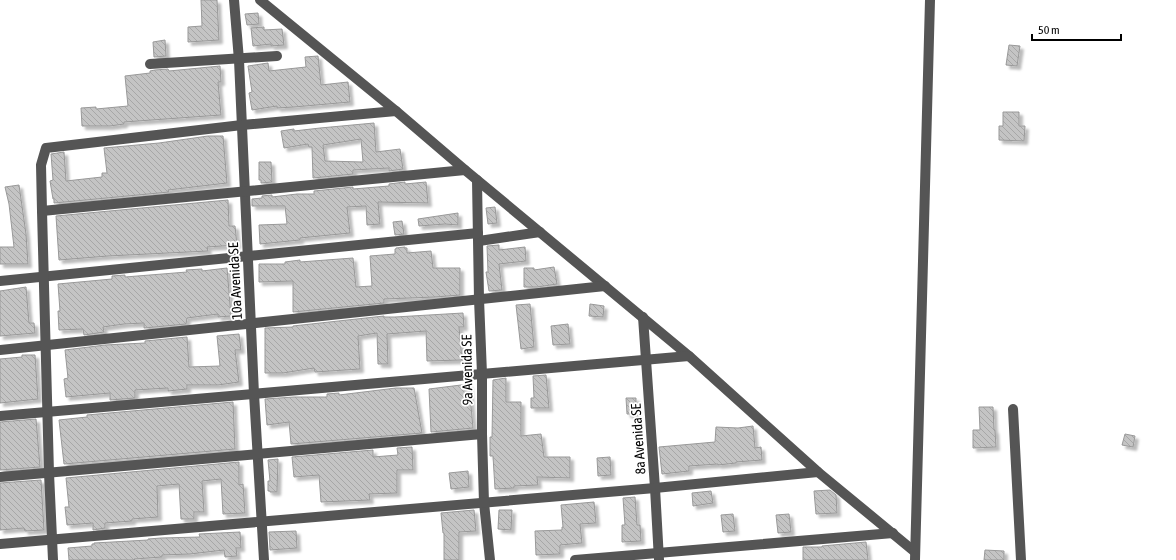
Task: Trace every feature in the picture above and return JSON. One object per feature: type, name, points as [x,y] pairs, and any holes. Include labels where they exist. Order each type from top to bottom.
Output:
[{"type":"street","name":"10a Avenida SE","points":[[234,0],[239,60],[254,394],[259,454],[264,560]]},
{"type":"street","points":[[260,0],[396,111],[689,356],[818,472],[893,533],[915,556]]},
{"type":"street","points":[[915,556],[930,0]]},
{"type":"street","points":[[150,64],[239,60],[277,56]]},
{"type":"street","points":[[53,560],[47,411],[41,165],[46,148],[242,125],[396,111]]},
{"type":"street","points":[[42,211],[465,170]]},
{"type":"street","name":"9a Avenida SE","points":[[477,180],[484,503],[490,560]]},
{"type":"street","points":[[0,281],[248,256],[540,232]]},
{"type":"street","points":[[0,350],[605,286]]},
{"type":"street","name":"8a Avenida SE","points":[[643,317],[655,488],[658,557]]},
{"type":"street","points":[[0,416],[689,356]]},
{"type":"street","points":[[1014,409],[1021,560]]},
{"type":"street","points":[[0,477],[482,434]]},
{"type":"street","points":[[0,544],[655,488],[818,472]]},
{"type":"street","points":[[575,560],[658,557],[893,533]]},
{"type":"building","points":[[201,0],[217,0],[219,40],[188,42],[188,27],[202,26]]},
{"type":"building","points":[[258,13],[259,24],[247,25],[245,14]]},
{"type":"building","points":[[264,27],[264,30],[282,29],[284,45],[271,46],[271,44],[253,46],[251,28]]},
{"type":"building","points":[[165,40],[166,56],[154,57],[153,42]]},
{"type":"building","points":[[1009,45],[1020,46],[1017,66],[1006,65]]},
{"type":"building","points":[[318,56],[321,85],[348,82],[350,102],[277,108],[277,106],[252,110],[249,93],[252,92],[248,66],[268,63],[269,71],[306,67],[305,57]]},
{"type":"building","points":[[220,66],[221,82],[218,82],[221,115],[124,122],[124,124],[110,126],[82,126],[81,108],[96,107],[96,109],[128,106],[125,76],[150,73],[150,71],[155,70],[168,69],[169,71]]},
{"type":"building","points":[[1003,112],[1019,112],[1019,126],[1025,126],[1024,141],[999,140],[999,126],[1003,126]]},
{"type":"building","points":[[374,123],[376,152],[400,149],[403,169],[389,171],[389,168],[353,170],[353,174],[313,178],[312,147],[309,147],[308,144],[284,148],[281,131]],"holes":[[[361,139],[363,162],[325,161],[323,145]]]},
{"type":"building","points":[[208,136],[223,136],[227,183],[168,190],[169,192],[54,203],[50,181],[53,180],[51,154],[64,152],[66,181],[102,177],[102,173],[107,173],[104,148],[159,143]]},
{"type":"building","points":[[259,162],[271,162],[272,182],[261,183],[261,180],[259,180]]},
{"type":"building","points":[[405,182],[405,184],[426,182],[428,203],[378,202],[380,224],[367,225],[366,206],[347,207],[350,233],[260,244],[259,225],[287,224],[285,206],[252,206],[252,199],[272,195],[272,197],[297,194],[314,194],[314,191],[353,187],[353,189],[389,186],[389,184]]},
{"type":"building","points":[[19,185],[26,234],[28,264],[0,264],[0,247],[14,247],[9,204],[5,187]]},
{"type":"building","points":[[228,200],[229,226],[235,226],[237,245],[207,247],[208,251],[59,260],[56,216]]},
{"type":"building","points":[[495,207],[497,223],[488,224],[486,208]]},
{"type":"building","points":[[458,213],[458,225],[445,224],[419,226],[418,219]]},
{"type":"building","points":[[402,221],[404,234],[395,235],[393,222]]},
{"type":"building","points":[[499,245],[499,250],[525,247],[526,261],[499,264],[502,290],[489,291],[486,272],[488,272],[487,246]]},
{"type":"building","points":[[396,248],[407,248],[407,253],[431,251],[433,268],[460,268],[460,295],[384,299],[384,303],[293,312],[293,281],[259,282],[259,264],[285,264],[285,262],[300,260],[300,262],[353,258],[356,287],[372,286],[370,256],[395,254]]},
{"type":"building","points":[[554,267],[557,284],[524,287],[524,268],[534,268],[534,270]]},
{"type":"building","points":[[227,268],[231,316],[218,317],[218,314],[187,318],[186,324],[144,328],[144,323],[124,324],[103,327],[104,332],[84,335],[83,329],[59,330],[58,311],[60,311],[58,284],[112,279],[112,276],[125,275],[125,277],[187,272],[186,270],[202,269],[202,271]]},
{"type":"building","points":[[26,287],[29,323],[34,323],[35,333],[0,336],[0,291]]},
{"type":"building","points":[[530,304],[534,347],[521,349],[516,305]]},
{"type":"building","points":[[590,304],[604,306],[603,317],[589,316]]},
{"type":"building","points":[[463,313],[464,327],[459,327],[462,360],[427,361],[426,331],[387,334],[388,364],[378,364],[377,333],[358,336],[360,369],[315,372],[314,368],[283,373],[265,373],[265,328],[293,327],[384,316],[395,317]]},
{"type":"building","points":[[568,324],[570,344],[553,345],[551,326]]},
{"type":"building","points":[[239,334],[241,350],[235,350],[239,382],[218,385],[187,385],[187,389],[168,391],[168,388],[135,390],[135,398],[110,400],[110,393],[66,397],[64,379],[68,378],[65,350],[105,345],[145,343],[145,341],[187,337],[189,367],[220,366],[217,336]]},
{"type":"building","points":[[22,355],[35,355],[38,399],[0,403],[0,359],[22,357]]},
{"type":"building","points":[[546,375],[549,408],[531,408],[531,398],[534,398],[533,376]]},
{"type":"building","points":[[506,378],[506,402],[521,402],[521,436],[541,434],[544,457],[570,457],[570,478],[537,477],[538,485],[514,486],[514,488],[495,489],[493,456],[490,456],[490,437],[492,437],[493,380]]},
{"type":"building","points":[[469,384],[473,428],[431,432],[429,389]]},
{"type":"building","points":[[396,388],[414,388],[422,433],[291,444],[289,422],[267,425],[265,399],[327,397],[327,394],[339,393],[339,395]]},
{"type":"building","points":[[626,398],[636,398],[636,414],[627,414]]},
{"type":"building","points":[[233,402],[235,449],[64,464],[59,420],[87,417],[87,415]]},
{"type":"building","points":[[979,407],[993,407],[996,447],[973,448],[973,430],[980,430]]},
{"type":"building","points":[[36,419],[40,467],[0,470],[0,422]]},
{"type":"building","points":[[753,426],[755,448],[761,447],[762,460],[718,465],[689,466],[689,471],[662,474],[659,447],[715,442],[716,427],[738,428]]},
{"type":"building","points":[[1125,434],[1135,436],[1133,447],[1122,445]]},
{"type":"building","points":[[412,447],[413,470],[397,470],[397,493],[369,494],[370,500],[321,502],[319,475],[294,477],[292,457],[373,450],[373,457],[398,455],[397,448]]},
{"type":"building","points":[[610,457],[611,475],[598,476],[597,458]]},
{"type":"building","points":[[278,459],[277,492],[270,492],[268,491],[268,481],[270,481],[268,460]]},
{"type":"building","points":[[239,462],[239,485],[243,484],[245,513],[223,514],[221,479],[202,481],[204,512],[194,512],[194,519],[181,519],[179,484],[157,486],[158,517],[105,523],[105,528],[93,530],[93,523],[67,525],[65,507],[69,507],[66,478]]},
{"type":"building","points":[[468,471],[469,487],[451,489],[449,473]]},
{"type":"building","points":[[41,480],[44,530],[25,531],[24,528],[0,530],[0,483]]},
{"type":"building","points":[[830,490],[836,495],[837,513],[816,514],[814,491]]},
{"type":"building","points":[[711,491],[713,503],[693,506],[692,493]]},
{"type":"building","points":[[635,497],[637,525],[640,525],[641,541],[622,542],[622,525],[625,525],[623,498]]},
{"type":"building","points":[[594,502],[596,523],[580,524],[582,543],[560,545],[560,554],[536,555],[535,531],[562,530],[561,505]]},
{"type":"building","points":[[474,510],[476,531],[459,532],[459,560],[444,560],[444,533],[441,513]]},
{"type":"building","points":[[499,510],[512,510],[511,530],[498,529]]},
{"type":"building","points":[[733,514],[735,531],[723,532],[721,515]]},
{"type":"building","points":[[789,514],[791,532],[778,533],[776,515]]},
{"type":"building","points":[[296,531],[297,548],[270,550],[269,532]]},
{"type":"building","points":[[240,532],[241,548],[236,548],[237,556],[225,557],[224,550],[190,554],[162,555],[162,557],[134,559],[135,560],[69,560],[68,548],[92,546],[94,543],[161,538],[200,537],[199,534]]},
{"type":"building","points":[[866,542],[868,560],[803,560],[803,547],[822,547]]},
{"type":"building","points":[[985,550],[1004,551],[1004,560],[984,560]]}]
